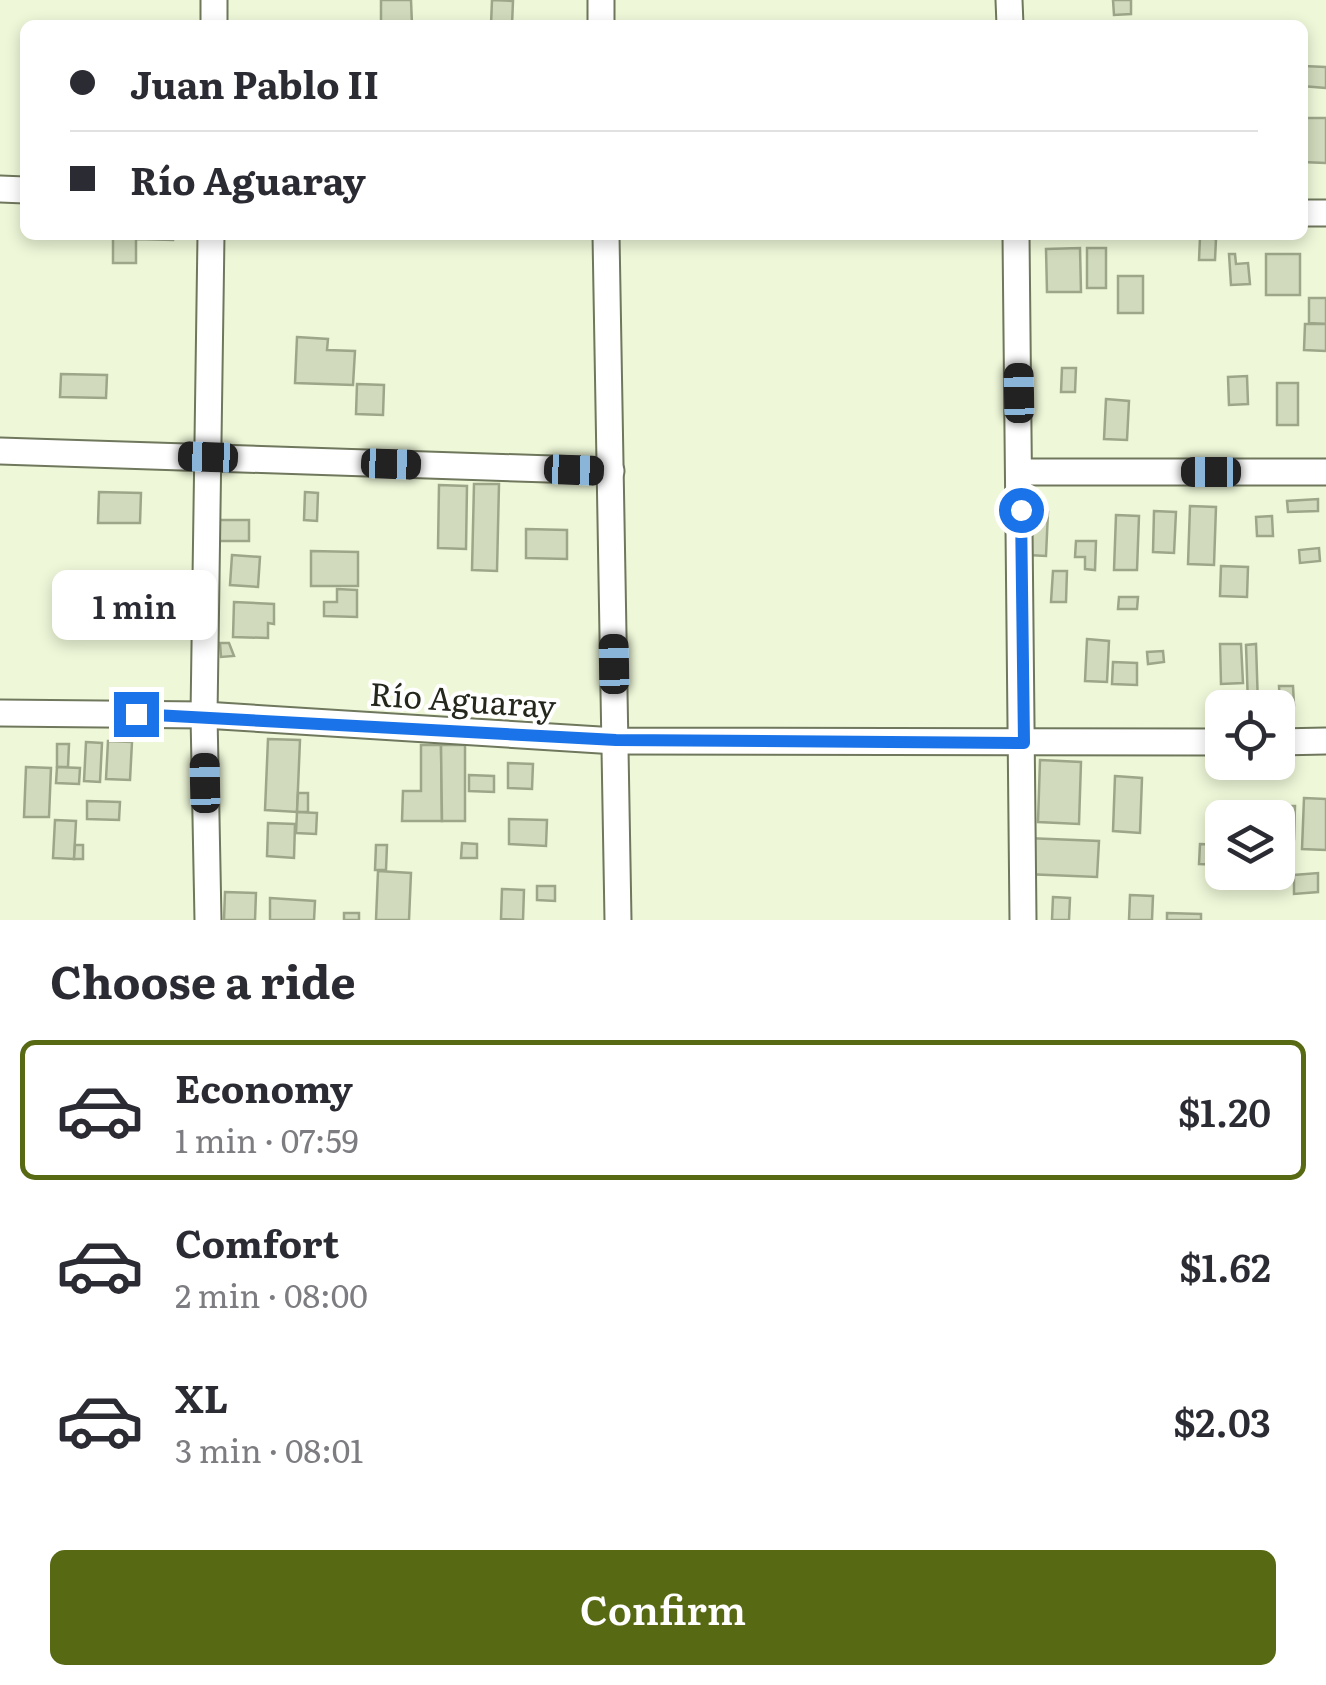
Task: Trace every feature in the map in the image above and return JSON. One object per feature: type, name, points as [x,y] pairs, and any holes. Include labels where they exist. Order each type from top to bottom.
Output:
[{"type":"street","points":[[208,920],[204,715],[211,240]]},
{"type":"street","points":[[606,240],[618,920]]},
{"type":"street","points":[[1016,240],[1024,743],[1022,920]]},
{"type":"street","points":[[0,451],[610,471]]},
{"type":"street","points":[[1020,472],[1326,472]]},
{"type":"street","name":"Río Aguaray","points":[[0,713],[204,715],[616,740],[1205,742]]},
{"type":"street","points":[[1295,742],[1326,741]]},
{"type":"building","points":[[381,0],[411,0],[412,20],[381,20]]},
{"type":"building","points":[[492,0],[513,1],[512,20],[491,20]]},
{"type":"building","points":[[1113,0],[1131,0],[1131,14],[1114,15]]},
{"type":"building","points":[[1308,66],[1326,67],[1326,88],[1308,86]]},
{"type":"building","points":[[1308,118],[1326,118],[1326,163],[1308,162]]},
{"type":"building","points":[[113,240],[136,240],[136,263],[113,263]]},
{"type":"building","points":[[1200,240],[1216,240],[1215,260],[1199,260]]},
{"type":"building","points":[[1080,248],[1081,292],[1047,292],[1046,249]]},
{"type":"building","points":[[1087,248],[1106,248],[1106,288],[1087,288]]},
{"type":"building","points":[[1229,254],[1235,254],[1236,264],[1248,263],[1250,284],[1231,285]]},
{"type":"building","points":[[1266,254],[1300,254],[1300,295],[1266,295]]},
{"type":"building","points":[[1118,276],[1143,276],[1143,313],[1118,313]]},
{"type":"building","points":[[1309,298],[1326,298],[1326,324],[1309,323]]},
{"type":"building","points":[[1305,324],[1326,324],[1326,351],[1304,350]]},
{"type":"building","points":[[297,337],[328,339],[327,350],[355,351],[353,385],[295,383]]},
{"type":"building","points":[[1062,368],[1076,368],[1075,392],[1061,392]]},
{"type":"building","points":[[61,374],[107,375],[106,398],[60,397]]},
{"type":"building","points":[[1247,376],[1248,404],[1229,405],[1228,377]]},
{"type":"building","points":[[1277,383],[1298,383],[1298,425],[1277,425]]},
{"type":"building","points":[[357,384],[384,385],[383,415],[356,414]]},
{"type":"building","points":[[1106,399],[1129,401],[1127,440],[1104,439]]},
{"type":"building","points":[[474,484],[499,484],[497,571],[472,570]]},
{"type":"building","points":[[439,485],[467,486],[466,549],[438,548]]},
{"type":"building","points":[[99,492],[141,493],[140,523],[98,523]]},
{"type":"building","points":[[305,492],[318,493],[317,521],[304,520]]},
{"type":"building","points":[[1318,499],[1318,511],[1288,512],[1287,501]]},
{"type":"building","points":[[1190,506],[1216,507],[1214,565],[1188,564]]},
{"type":"building","points":[[1029,511],[1048,512],[1046,556],[1028,555]]},
{"type":"building","points":[[1154,511],[1176,512],[1174,553],[1153,552]]},
{"type":"building","points":[[1116,515],[1139,516],[1137,570],[1114,570]]},
{"type":"building","points":[[1272,516],[1273,536],[1257,536],[1256,517]]},
{"type":"building","points":[[217,520],[249,520],[249,541],[217,541]]},
{"type":"building","points":[[526,529],[567,530],[567,559],[526,558]]},
{"type":"building","points":[[1076,541],[1096,541],[1095,570],[1085,569],[1085,557],[1075,557]]},
{"type":"building","points":[[1319,548],[1320,561],[1300,563],[1299,550]]},
{"type":"building","points":[[311,551],[358,552],[358,586],[311,586]]},
{"type":"building","points":[[232,555],[260,557],[258,587],[230,585]]},
{"type":"building","points":[[1221,566],[1248,567],[1247,597],[1220,596]]},
{"type":"building","points":[[1053,571],[1067,571],[1066,602],[1051,602]]},
{"type":"building","points":[[337,589],[357,590],[357,617],[324,616],[324,602],[337,602]]},
{"type":"building","points":[[1119,597],[1138,597],[1137,609],[1118,609]]},
{"type":"building","points":[[234,602],[274,604],[274,624],[268,623],[268,638],[233,637]]},
{"type":"building","points":[[1087,639],[1109,641],[1107,682],[1085,681]]},
{"type":"building","points":[[220,643],[229,643],[234,656],[221,657]]},
{"type":"building","points":[[1220,644],[1241,644],[1243,683],[1221,684]]},
{"type":"building","points":[[1256,644],[1258,690],[1248,690],[1246,645]]},
{"type":"building","points":[[1163,651],[1164,662],[1148,664],[1147,652]]},
{"type":"building","points":[[1113,662],[1137,663],[1137,685],[1112,684]]},
{"type":"building","points":[[268,739],[300,740],[297,812],[265,810]]},
{"type":"building","points":[[108,741],[132,742],[130,780],[106,779]]},
{"type":"building","points":[[86,742],[102,743],[100,782],[84,781]]},
{"type":"building","points":[[57,744],[69,744],[68,767],[57,767]]},
{"type":"building","points":[[421,745],[441,745],[442,821],[402,821],[403,791],[421,791]]},
{"type":"building","points":[[441,745],[465,745],[465,821],[442,821]]},
{"type":"building","points":[[1040,760],[1081,762],[1079,824],[1038,822]]},
{"type":"building","points":[[508,763],[533,764],[532,789],[508,788]]},
{"type":"building","points":[[26,767],[51,768],[49,817],[24,817]]},
{"type":"building","points":[[57,767],[80,768],[79,784],[56,783]]},
{"type":"building","points":[[469,775],[494,776],[494,792],[469,791]]},
{"type":"building","points":[[1115,776],[1142,778],[1140,833],[1113,831]]},
{"type":"building","points":[[298,793],[308,793],[308,812],[297,812]]},
{"type":"building","points":[[1304,798],[1326,799],[1326,850],[1302,849]]},
{"type":"building","points":[[87,801],[120,802],[119,820],[87,819]]},
{"type":"building","points":[[297,812],[317,813],[316,834],[296,833]]},
{"type":"building","points":[[509,819],[547,820],[546,846],[509,844]]},
{"type":"building","points":[[55,820],[76,821],[74,859],[53,858]]},
{"type":"building","points":[[268,823],[295,824],[294,858],[267,856]]},
{"type":"building","points":[[1026,838],[1099,841],[1097,877],[1025,874]]},
{"type":"building","points":[[462,843],[477,844],[477,858],[461,858]]},
{"type":"building","points":[[1200,844],[1205,844],[1205,864],[1199,864]]},
{"type":"building","points":[[75,845],[83,845],[83,859],[74,859]]},
{"type":"building","points":[[376,845],[387,845],[386,870],[375,870]]},
{"type":"building","points":[[378,871],[411,873],[409,920],[376,920]]},
{"type":"building","points":[[1318,873],[1318,892],[1294,894],[1295,875]]},
{"type":"building","points":[[537,886],[555,886],[555,901],[537,900]]},
{"type":"building","points":[[502,889],[524,890],[523,920],[501,919]]},
{"type":"building","points":[[225,892],[256,893],[255,920],[224,920]]},
{"type":"building","points":[[1130,895],[1153,896],[1152,920],[1129,920]]},
{"type":"building","points":[[1053,897],[1070,898],[1069,920],[1052,920]]},
{"type":"building","points":[[270,898],[315,901],[314,920],[270,920]]},
{"type":"building","points":[[344,913],[359,913],[359,920],[344,920]]},
{"type":"building","points":[[1167,913],[1201,914],[1201,920],[1167,920]]},
{"type":"route","points":[[136,714],[616,740],[1024,743],[1021,510]]}]
